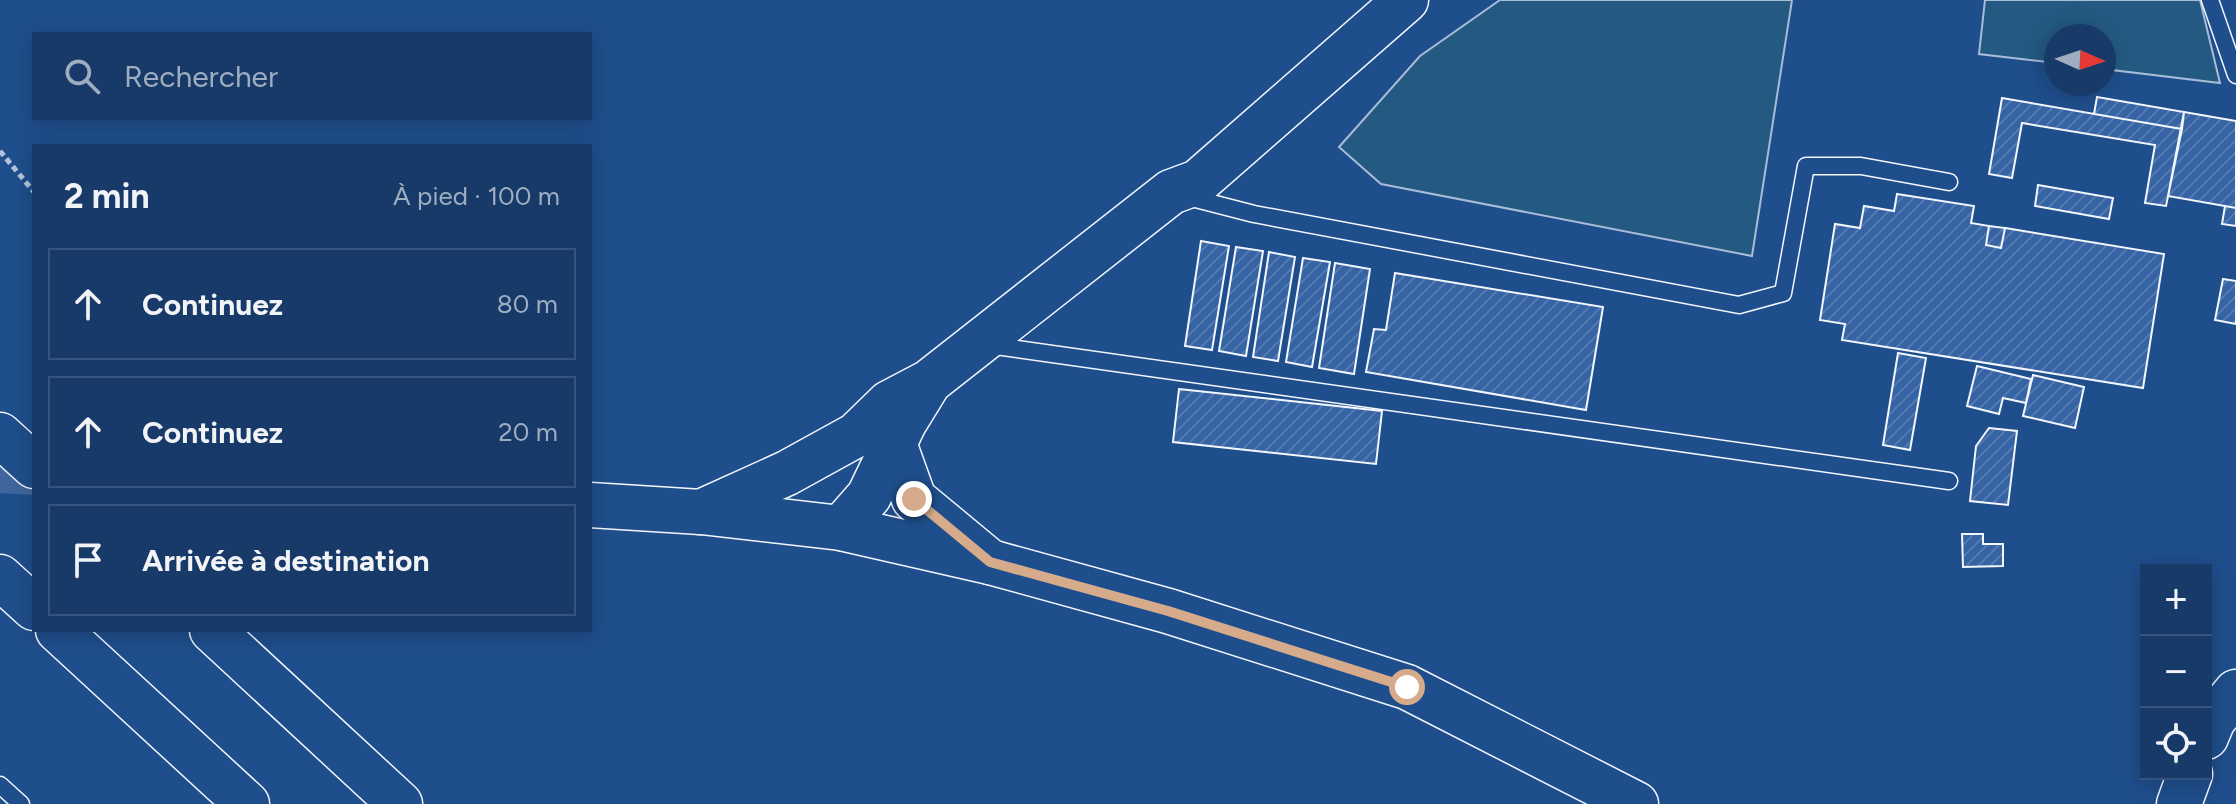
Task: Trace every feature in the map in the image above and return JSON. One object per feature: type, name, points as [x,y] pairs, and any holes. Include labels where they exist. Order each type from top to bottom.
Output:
[{"type":"main road","points":[[1171,192],[1183,167],[1375,0]]},
{"type":"main road","points":[[841,528],[837,486],[875,440],[889,403],[929,382],[1171,192],[1198,182],[1406,0]]},
{"type":"main road","points":[[0,435],[32,464]]},
{"type":"main road","points":[[701,512],[787,473],[875,440]]},
{"type":"main road","points":[[875,440],[914,499],[990,562]]},
{"type":"main road","points":[[592,505],[701,512],[841,528],[990,562],[1168,611],[1407,687],[1636,804]]},
{"type":"main road","points":[[0,577],[32,606]]},
{"type":"main road","points":[[60,632],[247,804]]},
{"type":"main road","points":[[214,632],[400,804]]},
{"type":"main road","points":[[2212,722],[2236,692]]},
{"type":"main road","points":[[2179,804],[2187,780]]},
{"type":"lane","points":[[2210,0],[2236,75]]},
{"type":"lane","points":[[1171,192],[1254,214],[1739,305],[1783,293],[1806,166],[1861,166],[1949,182]]},
{"type":"lane","points":[[979,344],[1949,481]]},
{"type":"lane","points":[[0,785],[21,804]]},
{"type":"path","points":[[0,151],[32,190]]},
{"type":"shaded area","points":[[1500,0],[1792,0],[1752,256],[1381,184],[1339,147],[1420,56]]},
{"type":"shaded area","points":[[1985,0],[2200,0],[2220,83],[2116,70],[2116,24],[2044,24],[2044,62],[1979,54]]},
{"type":"building","points":[[2097,97],[2184,112],[2182,129],[2094,114]]},
{"type":"building","points":[[2002,98],[2182,129],[2166,206],[2145,203],[2155,145],[2022,123],[2012,178],[1989,174]]},
{"type":"building","points":[[2184,112],[2236,121],[2236,208],[2168,196]]},
{"type":"building","points":[[2038,185],[2113,198],[2109,219],[2035,206]]},
{"type":"building","points":[[1897,194],[1974,206],[1971,223],[1989,226],[1986,245],[2001,248],[2005,228],[2164,254],[2143,388],[1842,340],[1845,324],[1820,320],[1835,224],[1860,228],[1864,206],[1894,211]]},
{"type":"building","points":[[2225,206],[2236,208],[2236,226],[2222,224]]},
{"type":"building","points":[[1989,226],[2005,228],[2001,248],[1986,245]]},
{"type":"building","points":[[1201,241],[1229,246],[1212,350],[1185,346]]},
{"type":"building","points":[[1236,247],[1263,251],[1246,356],[1219,351]]},
{"type":"building","points":[[1269,252],[1295,257],[1278,361],[1253,357]]},
{"type":"building","points":[[1303,258],[1330,262],[1312,367],[1286,362]]},
{"type":"building","points":[[1335,263],[1370,269],[1354,374],[1319,368]]},
{"type":"building","points":[[1395,273],[1603,307],[1586,410],[1366,372],[1374,329],[1386,330]]},
{"type":"building","points":[[2223,279],[2236,281],[2236,324],[2215,320]]},
{"type":"building","points":[[1898,353],[1926,358],[1910,450],[1883,445]]},
{"type":"building","points":[[1977,366],[2031,379],[2026,403],[2003,398],[1999,414],[1967,406]]},
{"type":"building","points":[[2033,375],[2084,387],[2075,428],[2023,416]]},
{"type":"building","points":[[1179,389],[1382,411],[1376,464],[1173,442]]},
{"type":"building","points":[[1989,428],[2017,431],[2008,505],[1970,501],[1976,446]]},
{"type":"building","points":[[1962,534],[1983,534],[1983,544],[2003,544],[2003,566],[1963,567]]},
{"type":"tunnel","points":[[0,471],[32,473]]},
{"type":"route","points":[[914,499],[990,562],[1168,611],[1407,687]]}]
